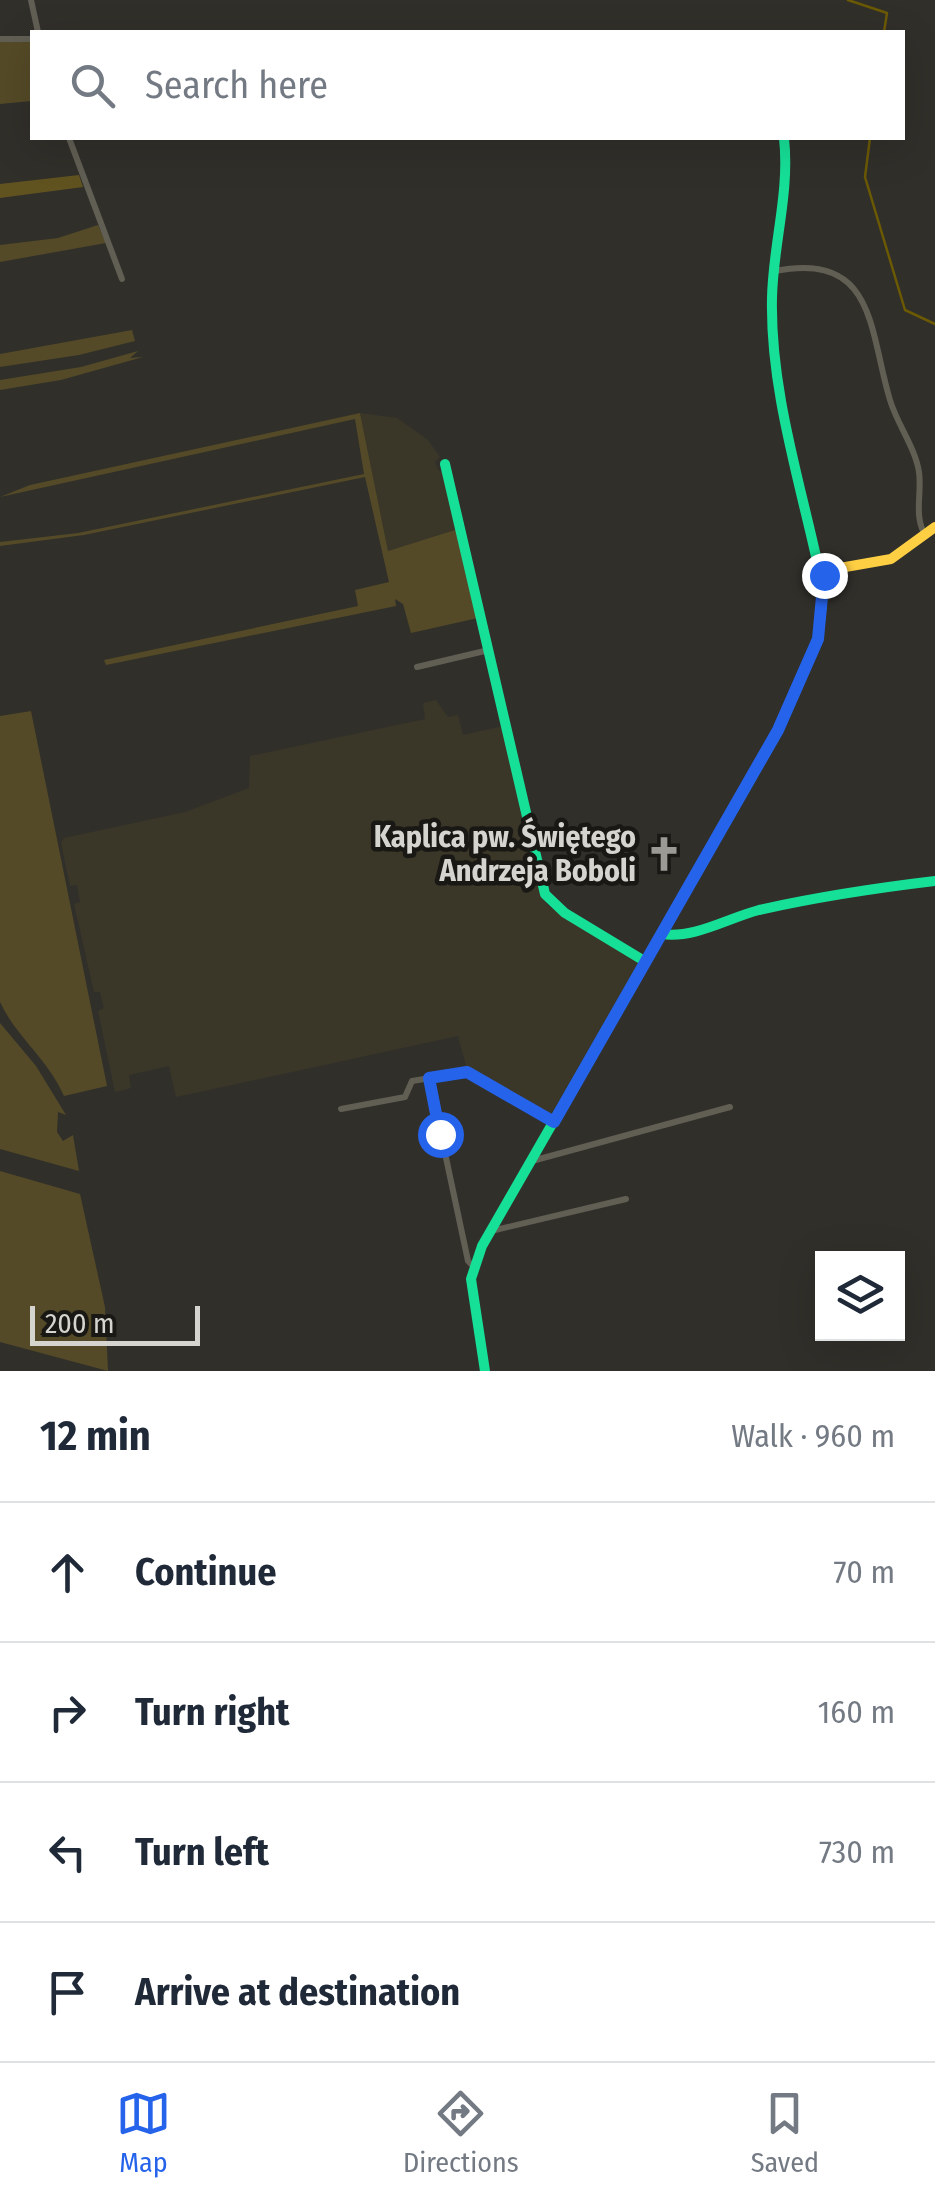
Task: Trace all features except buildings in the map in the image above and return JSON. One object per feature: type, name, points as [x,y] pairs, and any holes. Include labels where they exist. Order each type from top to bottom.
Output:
[{"type":"street","points":[[31,0],[38,30]]},
{"type":"street","points":[[0,39],[30,39]]},
{"type":"street","points":[[71,140],[122,279]]},
{"type":"street","points":[[485,1371],[473,1266],[756,772],[818,639],[824,575],[817,561],[773,322],[786,165],[784,140]]},
{"type":"street","points":[[775,270],[805,269],[845,278],[862,296],[895,416],[918,468],[918,521],[924,533]]},
{"type":"street","points":[[445,464],[545,894],[564,913],[646,962]]},
{"type":"street","points":[[824,575],[834,568],[891,559],[935,526]]},
{"type":"street","points":[[417,667],[490,650]]},
{"type":"street","points":[[662,934],[674,935],[818,898],[935,881]]},
{"type":"street","points":[[341,1109],[405,1097],[412,1081],[467,1072],[554,1122]]},
{"type":"street","points":[[429,1078],[468,1261],[473,1266]]},
{"type":"street","points":[[530,1162],[730,1108]]},
{"type":"street","points":[[490,1231],[626,1198]]},
{"type":"shaded area","points":[[30,41],[30,101],[0,104],[0,42]]},
{"type":"shaded area","points":[[79,175],[83,187],[0,198],[0,184]]},
{"type":"shaded area","points":[[98,225],[106,243],[0,262],[0,245],[58,238]]},
{"type":"shaded area","points":[[132,330],[135,341],[79,355],[0,367],[0,354]]},
{"type":"shaded area","points":[[138,351],[130,358],[143,357],[61,380],[0,390],[0,380],[81,367]]},
{"type":"shaded area","points":[[360,413],[397,418],[428,440],[440,457],[435,462],[438,470],[446,474],[458,529],[388,551]]},
{"type":"shaded area","points":[[360,413],[388,551],[458,529],[478,618],[411,633],[403,604],[395,599],[396,606],[106,665],[104,660],[358,606],[355,590],[389,582],[365,477],[84,535],[0,546],[0,542],[78,533],[364,474],[355,419],[0,497],[30,485]]},
{"type":"shaded area","points":[[436,700],[448,717],[458,715],[463,735],[503,726],[537,881],[547,905],[639,962],[550,1116],[466,1066],[458,1036],[176,1097],[169,1066],[129,1075],[131,1088],[115,1092],[98,1011],[104,1008],[100,992],[94,992],[74,904],[80,902],[77,885],[70,886],[61,843],[64,838],[185,812],[249,788],[250,756],[425,719],[423,703]]},
{"type":"shaded area","points":[[31,711],[107,1086],[64,1096],[0,1002],[0,716]]},
{"type":"shaded area","points":[[0,1023],[36,1066],[66,1115],[58,1112],[57,1132],[63,1141],[73,1135],[79,1171],[0,1149]]},
{"type":"shaded area","points":[[0,1171],[80,1194],[105,1307],[108,1371],[0,1342]]},
{"type":"waterway","points":[[848,0],[887,13],[884,30]]},
{"type":"waterway","points":[[870,140],[865,177],[905,310],[935,324]]},
{"type":"traffic: fast","points":[[485,1371],[471,1279],[482,1246],[778,731],[818,639],[825,575],[817,561],[787,430],[773,331],[773,278],[785,179],[784,140]]},
{"type":"traffic: fast","points":[[445,464],[545,894],[565,913],[646,962]]},
{"type":"traffic: fast","points":[[662,934],[699,931],[759,910],[803,901],[935,881]]},
{"type":"traffic: slow","points":[[825,575],[834,569],[891,559],[935,527]]},
{"type":"place","name":"Kaplica pw. Świętego Andrzeja Boboli","points":[[664,854]]},
{"type":"route","points":[[440,1134],[429,1078],[457,1071],[467,1072],[554,1122],[778,730],[818,639],[824,575]]}]
